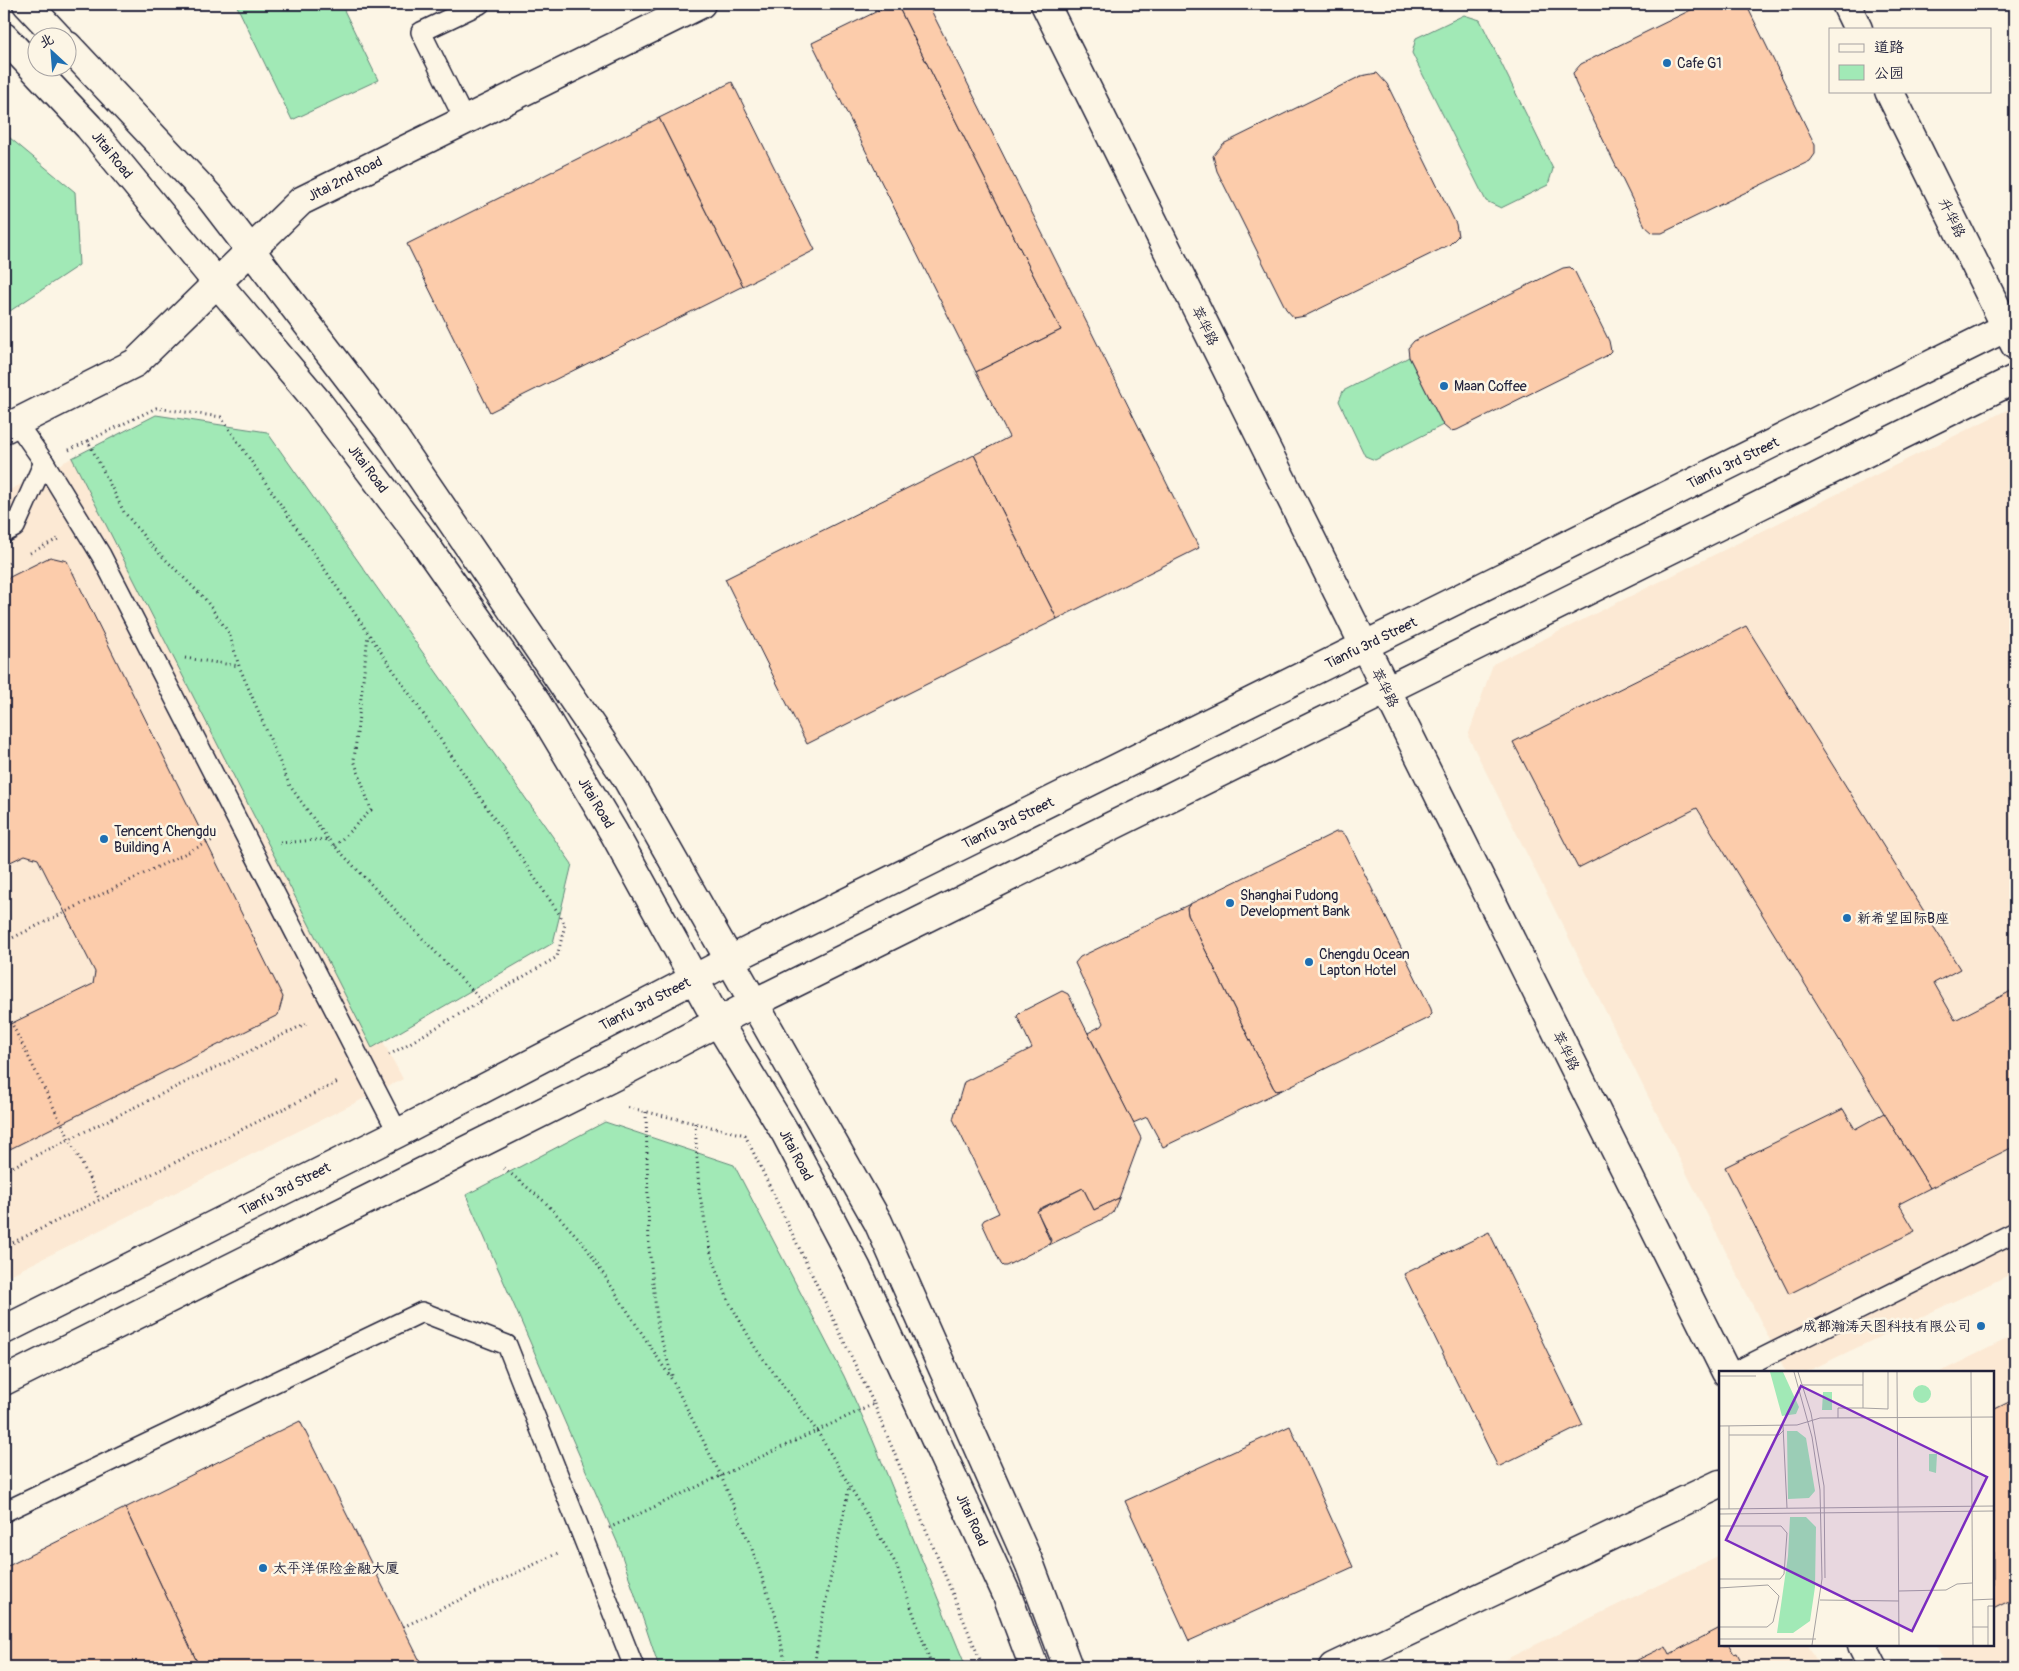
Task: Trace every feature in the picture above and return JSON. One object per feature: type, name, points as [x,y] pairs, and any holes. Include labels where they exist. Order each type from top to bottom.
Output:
[{"type":"street","points":[[27,4],[50,28]]},
{"type":"street","name":"Jitai 2nd Road","points":[[10,425],[135,363],[301,202],[464,119],[701,4]]},
{"type":"street","name":"萃华路","points":[[1045,4],[1726,1371]]},
{"type":"street","points":[[1846,4],[1858,28]]},
{"type":"street","name":"Jitai Road","points":[[4,38],[89,127],[317,401],[420,537],[536,702],[614,833],[718,1022],[786,1134],[857,1269],[1007,1595],[1034,1667]]},
{"type":"street","points":[[78,57],[209,196],[394,436],[626,777],[878,1222],[1030,1565],[1068,1667]]},
{"type":"street","name":"升华路","points":[[1890,92],[2012,332]]},
{"type":"street","name":"Tianfu 3rd Street","points":[[4,1330],[398,1133],[730,960],[1364,646],[2012,332]]},
{"type":"street","points":[[4,1381],[614,1077],[754,1003],[2015,379]]},
{"type":"street","points":[[1333,1667],[1719,1484]]},
{"type":"street","points":[[1862,1646],[1873,1667]]},
{"type":"lane","points":[[464,119],[421,32],[480,4]]},
{"type":"lane","points":[[10,425],[44,462],[101,555],[398,1133]]},
{"type":"lane","points":[[4,533],[15,527],[44,462]]},
{"type":"lane","points":[[1736,1371],[2015,1232]]},
{"type":"lane","points":[[4,1512],[422,1312],[507,1345],[634,1667]]},
{"type":"path","points":[[4,1247],[365,1069],[482,1001],[557,957],[566,925],[221,417],[156,408],[88,440],[124,512],[151,544],[205,599],[229,633],[239,666],[290,786],[328,839],[482,1001]]},
{"type":"path","points":[[22,557],[84,527]]},
{"type":"path","points":[[4,566],[13,561]]},
{"type":"path","points":[[335,846],[371,810],[354,760],[368,634]]},
{"type":"path","points":[[182,658],[239,666]]},
{"type":"path","points":[[4,942],[241,827],[268,844],[328,839]]},
{"type":"path","points":[[4,1008],[100,1200]]},
{"type":"path","points":[[4,1171],[334,1010]]},
{"type":"path","points":[[622,1106],[744,1135],[874,1404],[983,1667]]},
{"type":"path","points":[[646,1112],[649,1247],[658,1328],[674,1383]]},
{"type":"path","points":[[695,1124],[699,1190],[708,1241],[728,1300],[756,1349],[817,1431],[896,1564],[932,1667]]},
{"type":"path","points":[[498,1163],[545,1202],[584,1244],[674,1383],[721,1476],[752,1549],[776,1616],[786,1667]]},
{"type":"path","points":[[403,1627],[874,1404]]},
{"type":"path","points":[[814,1667],[850,1486]]},
{"type":"shaded area","points":[[2015,406],[2015,1272],[1808,1371],[1786,1371],[1468,736],[1493,664]]},
{"type":"shaded area","points":[[72,458],[403,1079],[4,1278],[4,493]]},
{"type":"shaded area","points":[[2015,1335],[2015,1667],[1947,1667],[1936,1646],[1994,1646],[1994,1371],[1942,1371]]},
{"type":"shaded area","points":[[1719,1555],[1719,1646],[1809,1646],[1820,1667],[1490,1667]]},
{"type":"green space","points":[[236,4],[341,4],[378,80],[292,120]]},
{"type":"green space","points":[[1464,15],[1480,20],[1553,169],[1548,185],[1501,208],[1486,201],[1412,53],[1416,38]]},
{"type":"green space","points":[[4,133],[75,192],[79,265],[4,315]]},
{"type":"green space","points":[[1409,357],[1443,425],[1375,460],[1365,456],[1339,401],[1343,391]]},
{"type":"green space","points":[[156,415],[267,432],[572,864],[553,943],[372,1048],[72,458]]},
{"type":"green space","points":[[605,1122],[734,1165],[844,1376],[872,1438],[966,1667],[659,1667],[618,1544],[466,1195]]},
{"type":"building","points":[[892,4],[897,4],[1061,330],[976,372],[812,43]]},
{"type":"building","points":[[897,4],[928,4],[1199,548],[1057,619],[974,455],[1009,437],[976,372],[1061,330]]},
{"type":"building","points":[[1703,4],[1746,4],[1815,145],[1815,154],[1810,161],[1662,233],[1653,233],[1645,226],[1576,84],[1573,73],[1581,64]]},
{"type":"building","points":[[1377,73],[1387,84],[1456,224],[1458,236],[1449,245],[1305,316],[1294,318],[1286,309],[1217,171],[1213,156],[1223,144],[1361,76]]},
{"type":"building","points":[[732,82],[815,250],[743,286],[659,118]]},
{"type":"building","points":[[659,118],[743,286],[490,412],[407,244]]},
{"type":"building","points":[[1570,267],[1575,272],[1609,341],[1611,351],[1606,356],[1457,430],[1450,431],[1443,425],[1409,357],[1408,348],[1414,341],[1563,268]]},
{"type":"building","points":[[974,455],[1057,619],[807,744],[725,579]]},
{"type":"building","name":"Tencent Chengdu Building A","points":[[50,557],[67,561],[283,997],[278,1015],[4,1152],[4,1027],[93,984],[95,972],[38,859],[25,855],[4,865],[4,580]]},
{"type":"building","name":"新希望国际B座","points":[[1746,626],[1960,969],[1934,983],[1955,1020],[2015,989],[2015,1146],[1930,1188],[1697,808],[1578,868],[1513,742]]},
{"type":"building","name":"Chengdu Ocean Lapton Hotel","points":[[1336,832],[1341,832],[1346,836],[1432,1014],[1428,1018],[1282,1090],[1276,1091],[1188,915],[1187,908],[1190,904]]},
{"type":"building","points":[[1190,904],[1187,908],[1188,915],[1273,1087],[1276,1091],[1282,1090],[1163,1147],[1147,1117],[1133,1123],[1088,1033],[1103,1023],[1075,963],[1080,957]]},
{"type":"building","points":[[1062,991],[1068,994],[1141,1138],[1119,1198],[1094,1210],[1083,1188],[1039,1209],[1038,1213],[1051,1243],[1003,1266],[982,1223],[984,1220],[999,1213],[953,1119],[964,1082],[1032,1048],[1017,1016],[1021,1012]]},
{"type":"building","points":[[1843,1109],[1855,1129],[1884,1113],[1930,1188],[1899,1204],[1915,1231],[1789,1294],[1725,1167]]},
{"type":"building","points":[[1083,1188],[1094,1210],[1119,1198],[1113,1212],[1107,1217],[1049,1245],[1051,1240],[1037,1211]]},
{"type":"building","points":[[1489,1232],[1583,1425],[1498,1467],[1404,1274]]},
{"type":"building","points":[[2015,1399],[2015,1598],[1994,1608],[1994,1410]]},
{"type":"building","name":"太平洋保险金融大厦","points":[[300,1421],[423,1667],[192,1667],[198,1664],[125,1508]]},
{"type":"building","points":[[1290,1426],[1353,1567],[1189,1641],[1125,1501]]},
{"type":"building","points":[[125,1508],[198,1664],[192,1667],[4,1667],[4,1568]]},
{"type":"building","points":[[1719,1629],[1719,1646],[1730,1646],[1734,1654],[1737,1653],[1744,1667],[1623,1667],[1666,1646],[1670,1654]]},
{"type":"place","name":"Cafe G1","points":[[1667,63]]},
{"type":"place","name":"Maan Coffee","points":[[1444,386]]},
{"type":"place","name":"Tencent Chengdu Building A","points":[[104,839]]},
{"type":"place","name":"Shanghai Pudong Development Bank","points":[[1230,903]]},
{"type":"place","name":"新希望国际B座","points":[[1847,918]]},
{"type":"place","name":"Chengdu Ocean Lapton Hotel","points":[[1309,962]]},
{"type":"place","name":"成都瀚涛天图科技有限公司","points":[[1981,1326]]},
{"type":"place","name":"太平洋保险金融大厦","points":[[263,1568]]}]
